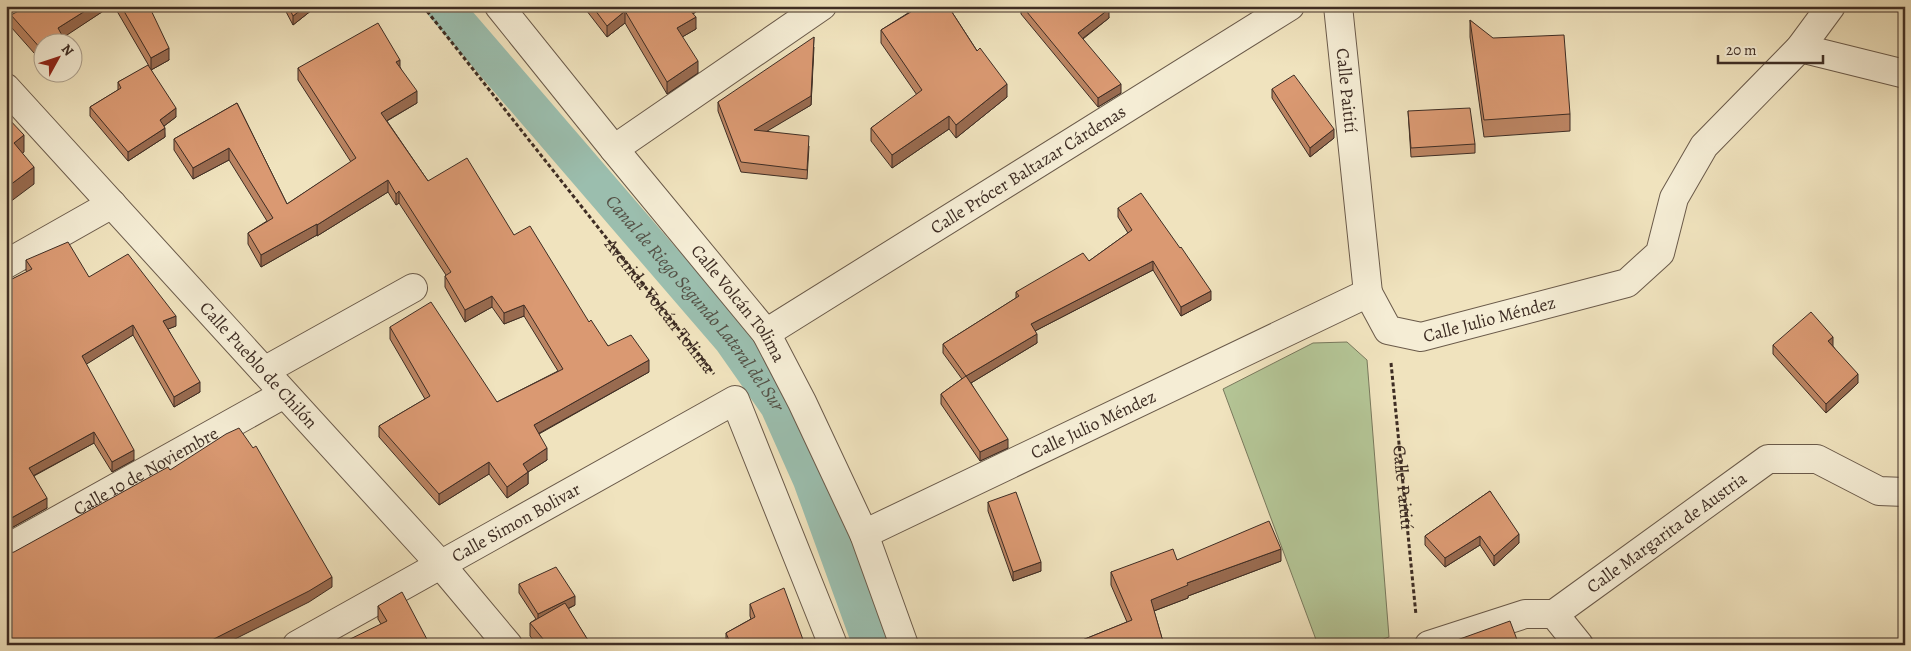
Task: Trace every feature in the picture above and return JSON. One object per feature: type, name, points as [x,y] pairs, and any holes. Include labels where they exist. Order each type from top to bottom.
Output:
[{"type":"street","name":"Calle Volcán Tolima","points":[[499,6],[614,150],[766,333],[802,402],[864,534],[904,645]]},
{"type":"street","points":[[614,150],[822,6]]},
{"type":"street","name":"Calle Prócer Baltazar Cárdenas","points":[[766,333],[1290,6]]},
{"type":"street","name":"Calle Paitití","points":[[1338,6],[1368,294]]},
{"type":"street","name":"Calle Julio Méndez","points":[[1388,330],[1421,337],[1627,283],[1660,253],[1674,198],[1704,146],[1800,48],[1831,6]]},
{"type":"street","points":[[1800,48],[1905,74]]},
{"type":"street","name":"Calle Pueblo de Chilón","points":[[6,88],[441,565],[508,645]]},
{"type":"street","points":[[6,264],[112,204]]},
{"type":"street","points":[[264,371],[413,288]]},
{"type":"street","points":[[1368,294],[1388,330]]},
{"type":"street","name":"Calle Julio Méndez","points":[[864,534],[1368,294]]},
{"type":"street","name":"Calle 10 de Noviembre","points":[[6,549],[284,394]]},
{"type":"street","name":"Calle Simon Bolivar","points":[[297,645],[734,400]]},
{"type":"street","points":[[734,400],[833,645]]},
{"type":"street","name":"Calle Margarita de Austria","points":[[1554,614],[1768,459],[1817,458],[1879,491],[1905,492]]},
{"type":"street","points":[[1433,644],[1525,614],[1554,614],[1579,645]]},
{"type":"path","name":"Avenida Volcán Tolima","points":[[423,6],[734,400]]},
{"type":"path","name":"Calle Paitití","points":[[1388,330],[1416,615]]},
{"type":"green space","points":[[1347,342],[1367,360],[1389,637],[1368,645],[1318,645],[1223,389],[1313,343]]},
{"type":"building","points":[[28,6],[93,6],[58,28],[60,32],[32,32],[32,39],[11,15]]},
{"type":"building","points":[[121,6],[149,6],[169,48],[151,58]]},
{"type":"building","points":[[288,6],[306,6],[293,16]]},
{"type":"building","points":[[592,6],[688,6],[696,17],[677,28],[698,61],[667,82],[625,11],[607,26]]},
{"type":"building","points":[[911,6],[948,6],[977,51],[980,48],[1007,84],[956,125],[949,116],[892,155],[871,128],[922,90],[881,30],[914,10]]},
{"type":"building","points":[[1022,6],[1106,6],[1109,9],[1078,33],[1121,84],[1098,98]]},
{"type":"building","points":[[1470,20],[1493,38],[1564,35],[1570,114],[1484,120]]},
{"type":"building","points":[[378,23],[400,60],[396,62],[417,91],[381,113],[428,181],[467,158],[514,235],[530,226],[589,322],[591,320],[608,346],[631,335],[649,360],[534,425],[547,448],[523,464],[528,472],[507,487],[489,462],[439,494],[379,426],[430,396],[390,327],[431,302],[497,402],[563,369],[524,305],[504,313],[492,296],[465,310],[445,276],[451,272],[399,191],[396,194],[388,180],[317,225],[261,255],[248,233],[273,218],[229,148],[193,168],[174,139],[237,103],[287,204],[356,158],[298,68]]},
{"type":"building","points":[[814,37],[811,96],[754,130],[809,136],[807,170],[741,162],[718,102]]},
{"type":"building","points":[[148,65],[176,108],[160,120],[165,128],[128,152],[90,107],[121,88],[118,82]]},
{"type":"building","points":[[1294,75],[1334,129],[1310,148],[1272,89]]},
{"type":"building","points":[[1470,108],[1475,144],[1411,148],[1408,111]]},
{"type":"building","points":[[6,116],[24,135],[14,143],[34,167],[6,188]]},
{"type":"building","points":[[1141,193],[1211,291],[1181,307],[1153,261],[1031,324],[1037,334],[966,376],[943,344],[1019,296],[1016,292],[1083,253],[1089,261],[1132,230],[1118,208]]},
{"type":"building","points":[[68,242],[89,277],[128,254],[176,316],[163,321],[200,382],[174,397],[133,325],[82,356],[134,450],[112,462],[94,432],[29,468],[47,498],[6,521],[6,282],[32,269],[26,260]]},
{"type":"building","points":[[1811,312],[1833,337],[1828,341],[1858,374],[1826,404],[1773,345]]},
{"type":"building","points":[[966,376],[1008,439],[980,452],[941,394]]},
{"type":"building","points":[[239,428],[253,448],[256,446],[332,577],[309,591],[202,645],[6,645],[6,554],[14,552],[168,467],[170,470],[226,434]]},
{"type":"building","points":[[1490,491],[1519,534],[1494,556],[1480,536],[1445,558],[1425,536]]},
{"type":"building","points":[[1016,492],[1041,562],[1013,572],[988,502]]},
{"type":"building","points":[[1269,521],[1281,549],[1187,583],[1188,585],[1151,600],[1164,645],[1075,645],[1075,643],[1132,620],[1111,572],[1173,549],[1177,560]]},
{"type":"building","points":[[556,567],[575,596],[538,614],[519,584]]},
{"type":"building","points":[[784,588],[805,645],[731,645],[726,633],[755,617],[750,604]]},
{"type":"building","points":[[402,592],[430,645],[338,645],[387,621],[378,606]]},
{"type":"building","points":[[565,603],[591,645],[548,645],[530,623]]},
{"type":"building","points":[[1510,621],[1519,645],[1458,645],[1457,640]]},
{"type":"waterway","name":"Canal de Riego Segundo Lateral del Sur","points":[[444,6],[731,339],[778,406],[811,480],[871,645]]}]
